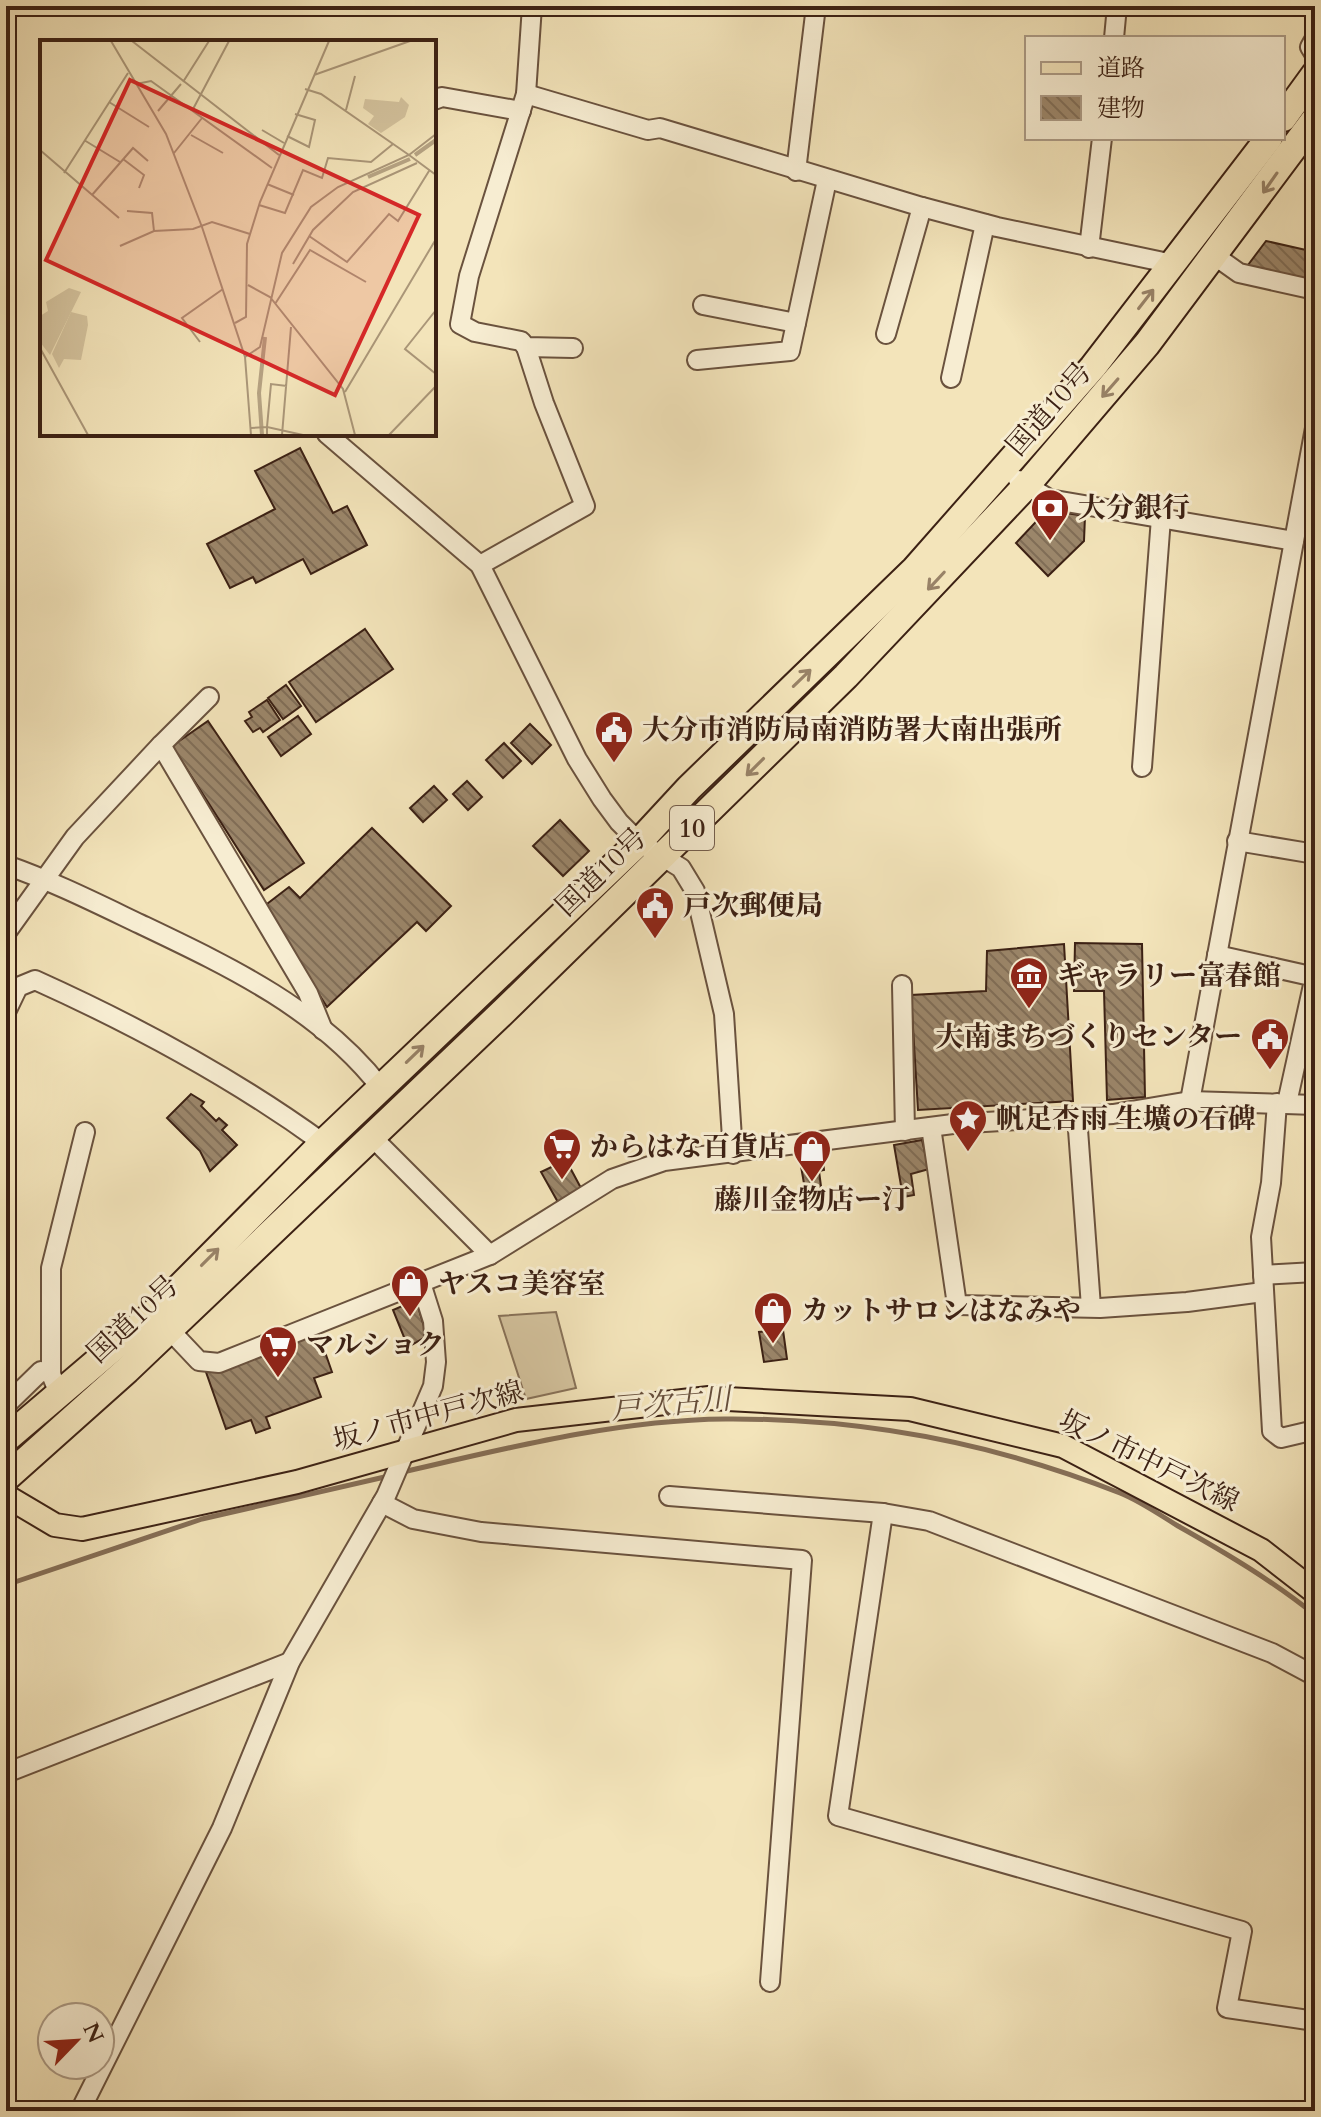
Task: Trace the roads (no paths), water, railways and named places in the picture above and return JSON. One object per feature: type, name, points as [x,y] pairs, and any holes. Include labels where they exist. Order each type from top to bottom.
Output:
[{"type":"highway","points":[[1285,115],[1315,74]]},
{"type":"highway","name":"国道10号","points":[[6,1478],[161,1322],[323,1143],[639,842],[689,788],[915,569],[1015,478],[1147,344],[1315,119]]},
{"type":"highway","name":"国道10号","points":[[6,1439],[55,1384],[161,1322],[370,1135],[664,857],[846,676],[1015,478],[1267,140]]},
{"type":"main road","name":"坂ノ市中戸次線","points":[[6,1496],[55,1525],[82,1529],[403,1459],[516,1420],[709,1398],[910,1409],[1063,1446],[1261,1550],[1315,1592]]},
{"type":"street","points":[[480,565],[585,506],[544,403],[526,347],[521,341],[475,332],[460,324],[469,276],[523,102],[532,6]]},
{"type":"street","points":[[796,171],[816,6]]},
{"type":"street","points":[[1114,36],[1117,6]]},
{"type":"street","points":[[1315,38],[1310,47],[1315,55]]},
{"type":"street","points":[[436,99],[442,97],[523,102],[648,130],[660,128],[796,171],[985,224],[1173,264]]},
{"type":"street","points":[[1089,248],[1102,140]]},
{"type":"street","points":[[697,360],[790,351],[827,180]]},
{"type":"street","points":[[886,334],[922,207]]},
{"type":"street","points":[[951,378],[985,224]]},
{"type":"street","points":[[1215,256],[1239,273],[1315,290]]},
{"type":"street","points":[[703,305],[796,323]]},
{"type":"street","points":[[526,347],[573,348]]},
{"type":"street","points":[[1190,1101],[1294,541],[1312,462],[1315,428]]},
{"type":"street","points":[[329,436],[480,565],[577,759],[619,822],[639,842],[681,868],[695,891],[709,939],[724,1014],[733,1154]]},
{"type":"street","points":[[1015,478],[1049,499],[1294,541]]},
{"type":"street","points":[[1142,767],[1161,518]]},
{"type":"street","points":[[6,933],[75,837],[209,697]]},
{"type":"street","points":[[161,745],[308,993],[323,1030]]},
{"type":"street","points":[[1237,841],[1315,854]]},
{"type":"street","points":[[6,865],[43,878],[250,977],[323,1030],[365,1067],[381,1088]]},
{"type":"street","points":[[1217,955],[1315,977],[1282,1103],[1261,1237],[1272,1431],[1281,1438],[1315,1430]]},
{"type":"street","points":[[6,1012],[18,987],[35,980],[145,1031],[259,1097],[323,1143]]},
{"type":"street","points":[[902,985],[905,1131]]},
{"type":"street","points":[[161,1322],[199,1361],[219,1363],[490,1255],[612,1179],[664,1161],[931,1127],[1077,1116],[1190,1101],[1315,1105]]},
{"type":"street","points":[[1077,1116],[1091,1307]]},
{"type":"street","points":[[931,1127],[957,1305],[1091,1307],[1187,1302],[1315,1272]]},
{"type":"street","points":[[55,1384],[51,1268],[85,1132]]},
{"type":"street","points":[[370,1135],[490,1255]]},
{"type":"street","points":[[80,2111],[222,1828],[290,1662],[384,1499],[403,1459],[433,1386],[436,1362],[433,1321],[421,1283]]},
{"type":"street","points":[[8,1402],[41,1371],[55,1384]]},
{"type":"street","points":[[669,1496],[883,1513],[929,1521],[1272,1653],[1315,1676]]},
{"type":"street","points":[[384,1499],[413,1519],[481,1532],[802,1560],[770,1982]]},
{"type":"street","points":[[883,1513],[838,1816],[1242,1931],[1227,2008],[1315,2021]]},
{"type":"street","points":[[6,1773],[290,1662]]},
{"type":"waterway","name":"戸次古川","points":[[403,1472],[562,1437],[644,1424],[725,1419],[776,1420],[877,1429],[976,1447],[1072,1475],[1120,1493],[1249,1568],[1315,1615]]},
{"type":"waterway","name":"戸次古川","points":[[6,1585],[202,1519],[389,1476]]},
{"type":"place","name":"大分銀行","points":[[1050,542]]},
{"type":"place","name":"大分市消防局南消防署大南出張所","points":[[614,764]]},
{"type":"place","name":"戸次郵便局","points":[[655,940]]},
{"type":"place","name":"ギャラリー富春館","points":[[1029,1010]]},
{"type":"place","name":"大南まちづくりセンター","points":[[1270,1071]]},
{"type":"place","name":"帆足杏雨 生壙の石碑","points":[[968,1153]]},
{"type":"place","name":"からはな百貨店","points":[[562,1181]]},
{"type":"place","name":"藤川金物店ー汀","points":[[812,1183]]},
{"type":"place","name":"ヤスコ美容室","points":[[410,1318]]},
{"type":"place","name":"カットサロンはなみや","points":[[773,1345]]},
{"type":"place","name":"マルショク","points":[[278,1379]]}]
